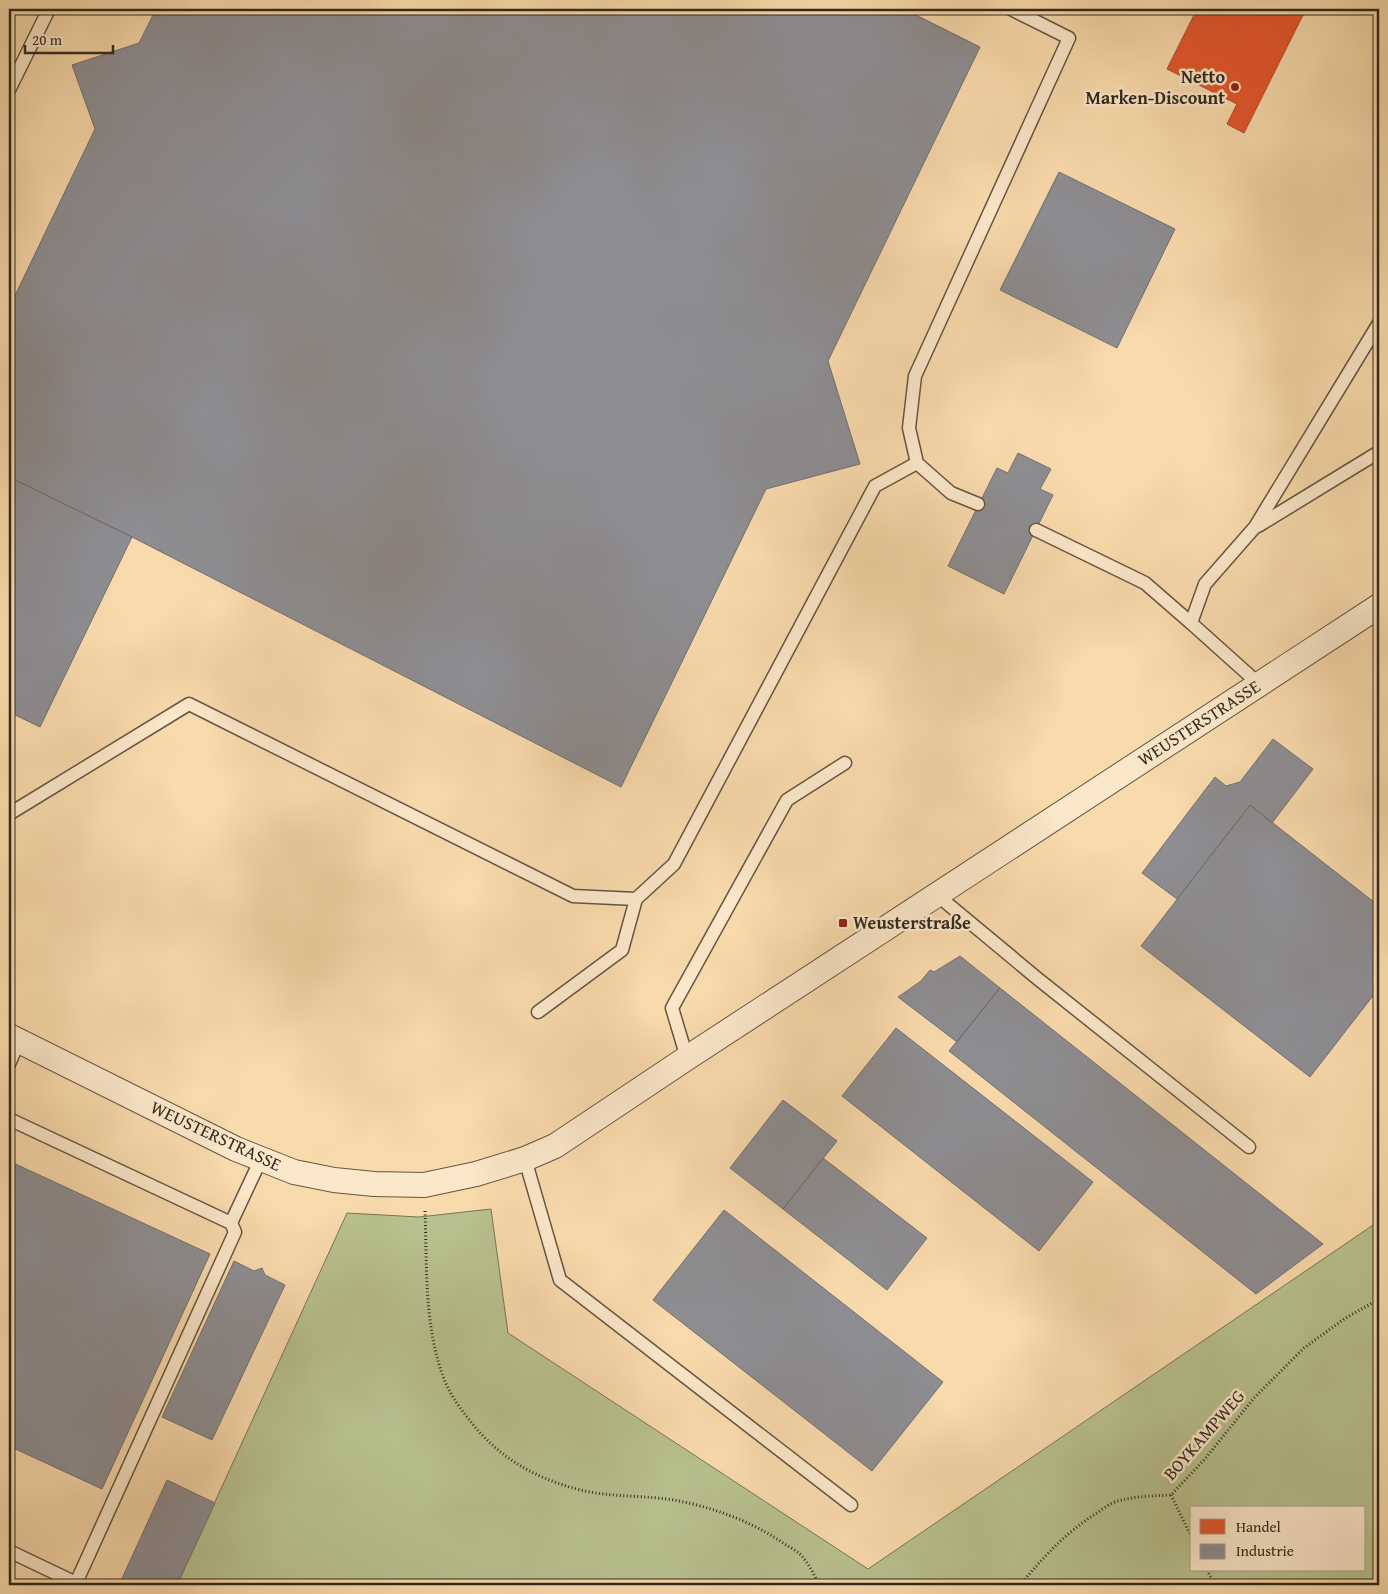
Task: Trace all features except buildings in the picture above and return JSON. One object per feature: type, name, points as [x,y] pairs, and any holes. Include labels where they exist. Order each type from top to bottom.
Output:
[{"type":"street","name":"WEUSTERSTRASSE","points":[[14,1038],[227,1144],[294,1172],[334,1180],[374,1184],[424,1184],[476,1174],[555,1146],[1379,606]]},
{"type":"lane","points":[[9,90],[49,9]]},
{"type":"lane","points":[[978,504],[951,492],[917,463],[909,428],[915,376],[1070,38],[1011,9]]},
{"type":"lane","points":[[1191,623],[1205,584],[1256,527],[1379,323]]},
{"type":"lane","points":[[1256,527],[1379,452]]},
{"type":"lane","points":[[538,1012],[622,950],[636,899],[674,864],[875,486],[917,463]]},
{"type":"lane","points":[[1036,530],[1145,583],[1258,684]]},
{"type":"lane","points":[[9,814],[189,704],[573,896],[636,899]]},
{"type":"lane","points":[[687,1058],[672,1008],[787,800],[845,763]]},
{"type":"lane","points":[[937,895],[1038,979],[1249,1147]]},
{"type":"lane","points":[[9,1064],[14,1038]]},
{"type":"lane","points":[[9,1119],[231,1223],[235,1232],[76,1583],[9,1551]]},
{"type":"lane","points":[[231,1223],[261,1158]]},
{"type":"lane","points":[[525,1158],[560,1280],[851,1505]]},
{"type":"path","points":[[424,1184],[430,1320],[436,1353],[445,1381],[459,1408],[480,1433],[504,1456],[535,1475],[574,1489],[622,1496],[667,1499],[705,1507],[772,1535],[798,1553],[813,1572],[819,1585]]},
{"type":"path","name":"BOYKAMPWEG","points":[[1020,1585],[1055,1545],[1074,1528],[1116,1501],[1141,1496],[1171,1495],[1204,1460],[1254,1398],[1304,1348],[1344,1319],[1379,1299]]},
{"type":"path","points":[[1171,1495],[1190,1534]]},
{"type":"path","points":[[1208,1572],[1215,1585]]},
{"type":"green space","points":[[491,1209],[508,1333],[868,1569],[1379,1221],[1379,1585],[177,1585],[347,1213],[419,1217]]},
{"type":"place","name":"Netto Marken-Discount","points":[[1235,87]]},
{"type":"place","name":"Weusterstraße","points":[[843,923]]}]
